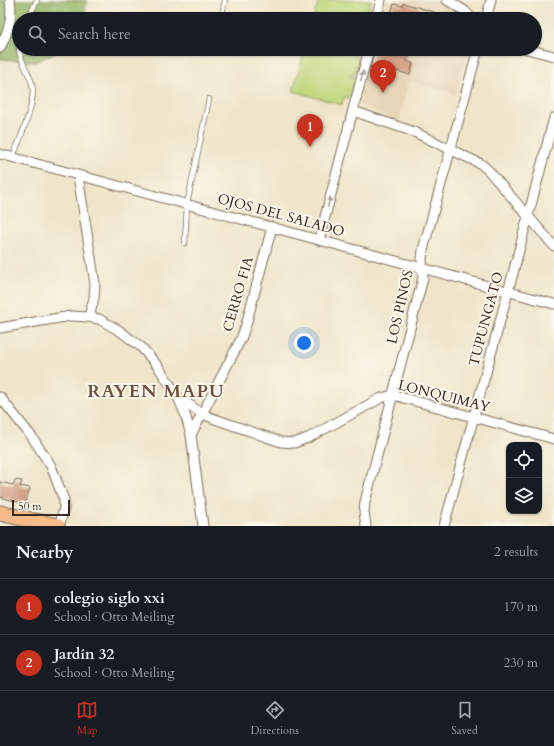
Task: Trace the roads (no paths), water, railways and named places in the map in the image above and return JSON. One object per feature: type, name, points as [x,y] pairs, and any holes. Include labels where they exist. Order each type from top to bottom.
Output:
[{"type":"main road","points":[[0,513],[58,526]]},
{"type":"street","points":[[0,48],[10,21],[10,0]]},
{"type":"street","points":[[378,12],[381,0]]},
{"type":"street","points":[[447,0],[466,12]]},
{"type":"street","points":[[488,12],[491,0]]},
{"type":"street","points":[[542,53],[554,56]]},
{"type":"street","points":[[319,240],[367,56]]},
{"type":"street","name":"LOS PINOS","points":[[366,526],[364,512],[365,502],[423,278],[423,250],[476,56]]},
{"type":"street","points":[[353,111],[414,132],[450,148],[480,164],[488,170],[554,246]]},
{"type":"street","name":"TUPUNGATO","points":[[444,526],[554,118]]},
{"type":"street","name":"OJOS DEL SALADO","points":[[0,154],[554,304]]},
{"type":"street","points":[[78,176],[95,284],[94,298],[89,317]]},
{"type":"street","name":"CERRO FIA","points":[[191,435],[201,413],[241,339],[272,227]]},
{"type":"street","name":"LONQUIMAY","points":[[0,328],[71,316],[99,319],[120,330],[141,347],[157,365],[178,397],[191,435]]},
{"type":"street","name":"LONQUIMAY","points":[[178,397],[201,413],[212,418],[281,442],[294,443],[308,438],[381,398],[393,395],[554,439]]},
{"type":"street","points":[[0,397],[32,437],[51,466],[64,500],[63,514],[58,526]]},
{"type":"street","points":[[191,435],[203,526]]},
{"type":"lane","points":[[31,12],[37,0]]},
{"type":"lane","points":[[223,12],[225,0]]},
{"type":"lane","points":[[12,157],[29,111],[33,94],[32,85],[22,56]]},
{"type":"lane","points":[[185,243],[187,204],[209,99]]},
{"type":"place","name":"Jardín 32","points":[[383,93]]},
{"type":"place","name":"colegio siglo xxi","points":[[310,147]]},
{"type":"district","name":"RAYEN MAPU","points":[[156,391]]}]
